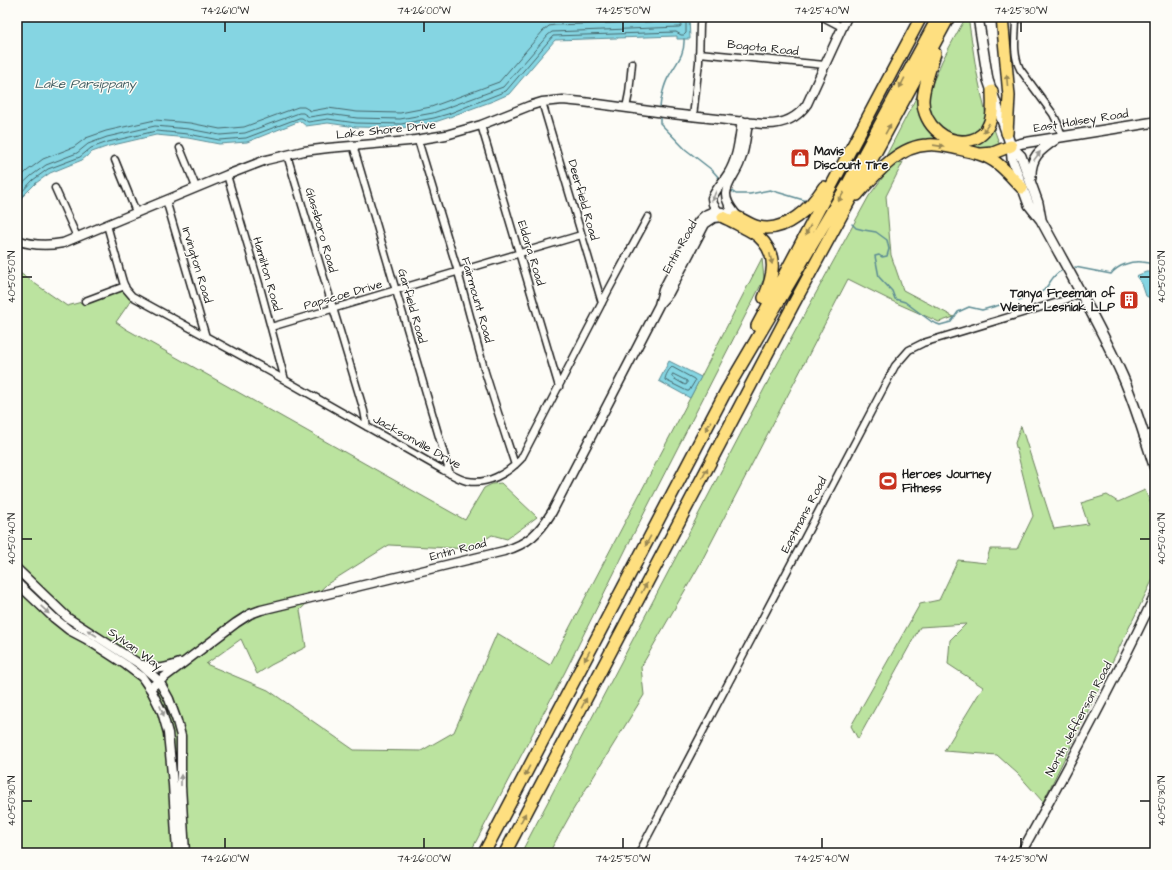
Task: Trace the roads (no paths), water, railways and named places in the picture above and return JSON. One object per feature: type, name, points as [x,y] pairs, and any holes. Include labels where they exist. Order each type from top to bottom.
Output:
[{"type":"highway","points":[[726,391],[733,368],[921,17]]},
{"type":"highway","points":[[484,853],[726,391],[846,187],[938,17]]},
{"type":"highway","points":[[505,853],[842,212],[949,17]]},
{"type":"highway","points":[[1002,17],[1009,96],[1007,133]]},
{"type":"highway","points":[[942,32],[923,101],[926,116],[934,128],[946,138],[954,140],[966,141],[979,137],[986,130],[991,120],[992,91]]},
{"type":"highway","points":[[842,212],[883,167],[902,153],[913,148],[922,145],[936,145],[980,154],[993,153],[1011,146]]},
{"type":"highway","points":[[737,217],[756,226],[766,228],[783,224],[796,217],[816,199],[853,146]]},
{"type":"highway","points":[[980,154],[998,164],[1027,186]]},
{"type":"highway","points":[[720,214],[759,237],[768,249],[772,260],[772,275],[769,286],[757,313],[755,328]]},
{"type":"main road","points":[[978,17],[988,80],[1011,146],[1012,159],[1027,186]]},
{"type":"main road","name":"East Halsey Road","points":[[1011,146],[1155,122]]},
{"type":"main road","points":[[1060,137],[1044,147],[1034,159],[1027,186],[1029,205],[1041,220],[1098,324],[1135,408],[1155,469]]},
{"type":"street","points":[[693,116],[701,17]]},
{"type":"street","points":[[823,17],[842,27]]},
{"type":"street","points":[[825,65],[847,17]]},
{"type":"street","points":[[1016,17],[1016,59],[1020,69],[1053,114],[1058,124],[1060,137]]},
{"type":"street","name":"Bogota Road","points":[[699,53],[825,65]]},
{"type":"street","points":[[626,108],[632,63]]},
{"type":"street","name":"Lake Shore Drive","points":[[17,240],[25,243],[40,245],[63,243],[196,187],[266,160],[328,148],[418,140],[446,135],[481,125],[542,102],[563,100],[745,122],[770,124],[785,122],[798,114],[804,108],[825,65]]},
{"type":"street","name":"Deerfield Road","points":[[542,102],[602,303]]},
{"type":"street","points":[[737,217],[724,211],[720,214],[713,204],[712,198],[735,160],[745,122]]},
{"type":"street","points":[[737,217],[726,199],[726,189],[740,162],[745,144],[745,122]]},
{"type":"street","name":"Eldora Road","points":[[481,125],[559,387]]},
{"type":"street","name":"Fairmount Road","points":[[418,140],[458,272],[485,372],[516,465]]},
{"type":"street","name":"Garfield Road","points":[[353,145],[450,474]]},
{"type":"street","points":[[180,148],[196,187]]},
{"type":"street","name":"Glassboro Road","points":[[287,155],[368,427]]},
{"type":"street","points":[[115,160],[136,212]]},
{"type":"street","name":"Hamilton Road","points":[[227,175],[285,380]]},
{"type":"street","points":[[56,188],[77,237]]},
{"type":"street","name":"Irvington Road","points":[[166,200],[206,336]]},
{"type":"street","name":"Entin Road","points":[[150,688],[250,614],[261,610],[504,551],[527,541],[538,531],[552,512],[659,305],[669,293],[705,224],[720,214]]},
{"type":"street","name":"Jacksonville Drive","points":[[107,225],[125,286],[132,296],[285,380],[450,474],[466,481],[482,481],[497,477],[510,470],[525,453],[648,217]]},
{"type":"street","name":"Papscoe Drive","points":[[271,327],[333,310],[582,235]]},
{"type":"street","points":[[85,301],[125,286]]},
{"type":"street","name":"Eastmans Road","points":[[639,853],[895,366],[909,350],[923,343],[1065,300],[1081,293]]},
{"type":"street","points":[[1144,437],[1155,433]]},
{"type":"street","name":"Sylvan Way","points":[[17,569],[68,618],[136,662],[159,681],[169,699],[181,736],[180,842],[177,853]]},
{"type":"street","name":"Sylvan Way","points":[[17,583],[69,630],[93,643],[126,665],[142,677],[150,688],[162,712],[168,733],[180,842],[185,853]]},
{"type":"street","name":"North Jefferson Road","points":[[1021,853],[1069,766],[1155,595]]},
{"type":"street","points":[[136,662],[153,668],[165,668],[188,660]]},
{"type":"water","name":"Lake Parsippany","points":[[17,17],[689,17],[690,39],[677,39],[677,36],[555,40],[509,94],[435,122],[401,128],[356,127],[328,123],[306,126],[300,121],[247,142],[219,144],[188,138],[156,135],[109,146],[92,152],[82,160],[50,173],[36,183],[17,204]]},
{"type":"water","points":[[1146,272],[1155,272],[1155,297],[1152,299],[1146,296],[1142,284],[1136,276]]},
{"type":"water","points":[[669,361],[701,377],[690,398],[659,381]]},
{"type":"waterway","points":[[660,110],[667,79],[680,59],[684,39]]},
{"type":"waterway","points":[[660,115],[660,123],[685,149],[712,170],[719,178]]},
{"type":"waterway","points":[[730,190],[736,194],[750,194],[770,190],[807,201]]},
{"type":"waterway","points":[[852,224],[856,228],[876,232],[887,240],[889,249],[887,256],[875,256],[879,277],[892,291],[895,299],[905,302],[932,322],[940,325],[951,322],[958,312],[969,307],[982,310],[1000,305]]},
{"type":"waterway","points":[[1075,267],[1111,274],[1117,268],[1129,263],[1144,262],[1155,265]]},
{"type":"waterway","points":[[1019,300],[1035,295],[1044,290],[1056,274],[1061,271]]},
{"type":"place","name":"Mavis Discount Tire","points":[[800,158]]},
{"type":"place","name":"Tanya Freeman of Weiner Lesniak LLP","points":[[1129,300]]},
{"type":"place","name":"Heroes Journey Fitness","points":[[888,481]]}]
